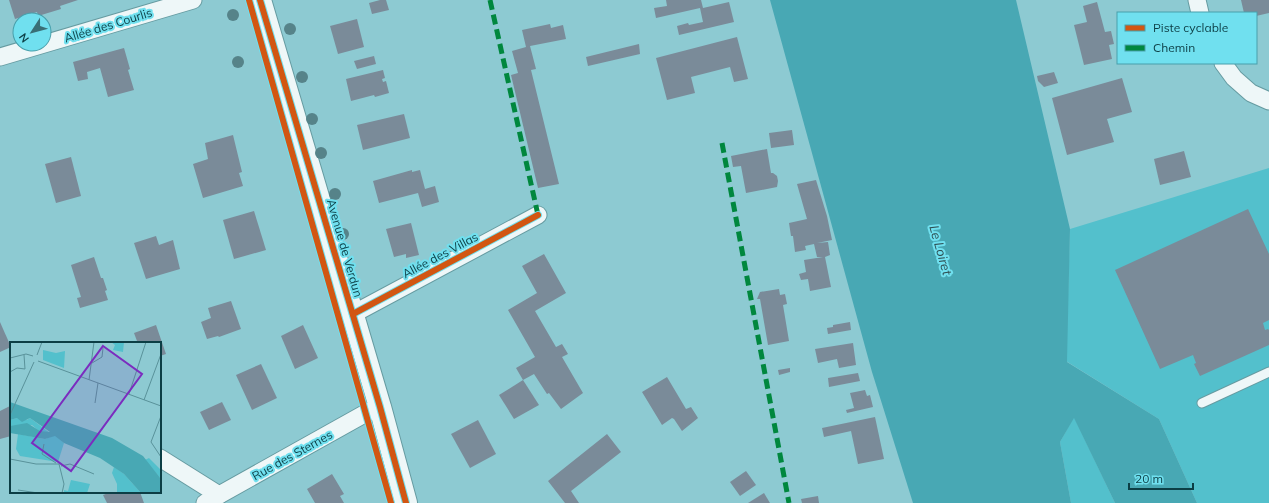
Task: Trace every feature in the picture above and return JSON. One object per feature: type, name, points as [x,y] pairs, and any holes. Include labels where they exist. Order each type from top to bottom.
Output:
[{"type":"street","name":"Allée des Courlis","points":[[0,57],[193,0]]},
{"type":"street","name":"Avenue de Verdun","points":[[260,0],[353,314],[406,503]]},
{"type":"street","points":[[1197,0],[1200,12]]},
{"type":"street","points":[[1224,64],[1234,78],[1251,93],[1269,100]]},
{"type":"street","name":"Allée des Villas","points":[[353,314],[538,215]]},
{"type":"street","name":"Rue des Sternes","points":[[212,499],[366,413],[380,408]]},
{"type":"street","points":[[161,459],[212,499]]},
{"type":"lane","points":[[1202,402],[1269,372]]},
{"type":"shaded area","points":[[1269,168],[1269,503],[1197,503],[1159,419],[1066,361],[1070,229]]},
{"type":"shaded area","points":[[1074,417],[1115,503],[1071,503],[1060,442]]},
{"type":"water","name":"Le Loiret","points":[[770,0],[1016,0],[1070,229],[1067,362],[1159,419],[1197,503],[1115,503],[1074,418],[1060,442],[1071,503],[913,503],[872,372]]},
{"type":"building","points":[[9,0],[78,0],[60,6],[61,9],[51,12],[13,12]]},
{"type":"building","points":[[386,0],[389,10],[372,14],[369,3]]},
{"type":"building","points":[[666,0],[701,0],[703,8],[729,2],[734,22],[679,35],[677,26],[688,23],[689,25],[703,22],[700,8],[656,18],[654,8],[667,6]]},
{"type":"building","points":[[1241,0],[1269,0],[1269,13],[1257,16],[1257,12],[1244,12]]},
{"type":"building","points":[[1097,2],[1105,32],[1111,31],[1114,44],[1109,45],[1112,59],[1084,65],[1074,25],[1087,22],[1083,6]]},
{"type":"building","points":[[357,19],[364,47],[338,54],[330,26]]},
{"type":"building","points":[[550,24],[551,28],[563,25],[566,39],[530,46],[536,69],[531,70],[559,184],[538,188],[511,75],[518,73],[512,51],[526,47],[522,30]]},
{"type":"building","points":[[737,37],[748,79],[734,82],[730,67],[691,77],[695,93],[667,100],[656,58]]},
{"type":"building","points":[[639,44],[640,54],[588,66],[586,57]]},
{"type":"building","points":[[124,48],[130,69],[128,70],[134,90],[108,97],[100,68],[87,72],[88,79],[78,81],[73,62]]},
{"type":"building","points":[[374,56],[376,64],[357,69],[354,61]]},
{"type":"building","points":[[383,70],[385,78],[382,79],[383,82],[386,81],[389,93],[351,101],[346,79]]},
{"type":"building","points":[[1054,72],[1058,83],[1044,87],[1038,81],[1037,76]]},
{"type":"building","points":[[1122,78],[1132,112],[1107,119],[1114,142],[1067,155],[1052,98]]},
{"type":"building","points":[[404,114],[410,138],[363,150],[357,125]]},
{"type":"building","points":[[792,130],[794,145],[771,148],[769,133]]},
{"type":"building","points":[[233,135],[242,172],[239,173],[243,186],[203,198],[193,164],[208,159],[205,143]]},
{"type":"building","points":[[767,149],[771,173],[777,176],[777,187],[746,193],[741,166],[733,167],[731,156]]},
{"type":"building","points":[[1184,151],[1191,177],[1160,185],[1154,159]]},
{"type":"building","points":[[71,157],[81,196],[56,203],[45,164]]},
{"type":"building","points":[[412,170],[412,172],[420,170],[425,189],[435,186],[439,202],[422,207],[418,193],[379,203],[373,181]]},
{"type":"building","points":[[816,180],[827,216],[832,240],[817,243],[828,242],[830,255],[825,257],[831,287],[810,291],[808,279],[801,280],[799,274],[806,272],[804,260],[823,257],[817,257],[814,244],[805,246],[806,250],[795,252],[793,236],[791,236],[789,223],[807,219],[797,184]]},
{"type":"building","points":[[1248,209],[1269,254],[1269,320],[1263,323],[1265,330],[1269,330],[1269,345],[1200,376],[1194,364],[1196,363],[1193,355],[1160,369],[1115,270]]},
{"type":"building","points":[[254,211],[266,250],[234,259],[223,220]]},
{"type":"building","points":[[411,223],[419,255],[406,258],[406,254],[394,257],[386,229]]},
{"type":"building","points":[[156,236],[159,245],[173,240],[180,269],[146,279],[134,243]]},
{"type":"building","points":[[544,254],[566,293],[535,311],[556,347],[562,344],[568,354],[562,357],[583,393],[561,409],[549,393],[547,394],[534,374],[523,380],[516,368],[535,357],[508,310],[537,293],[522,266]]},
{"type":"building","points":[[94,257],[107,290],[105,291],[108,300],[80,308],[77,298],[81,297],[71,265]]},
{"type":"building","points":[[779,289],[780,295],[785,294],[787,304],[783,305],[789,341],[768,345],[760,299],[757,299],[760,292]]},
{"type":"building","points":[[231,301],[241,329],[219,337],[207,339],[201,322],[211,318],[208,308]]},
{"type":"building","points":[[0,322],[10,347],[0,352]]},
{"type":"building","points":[[850,322],[851,330],[828,334],[827,328],[833,327],[833,325]]},
{"type":"building","points":[[156,325],[166,354],[161,356],[161,342],[134,342],[137,341],[134,333]]},
{"type":"building","points":[[303,325],[318,358],[295,369],[281,336]]},
{"type":"building","points":[[853,343],[856,365],[839,368],[837,359],[818,363],[815,349]]},
{"type":"building","points":[[261,364],[277,398],[252,410],[236,375]]},
{"type":"building","points":[[790,368],[790,372],[779,375],[778,370]]},
{"type":"building","points":[[858,373],[860,381],[829,387],[828,378]]},
{"type":"building","points":[[667,377],[686,409],[691,407],[698,418],[682,431],[672,418],[662,425],[642,392]]},
{"type":"building","points":[[523,380],[539,405],[514,419],[499,395]]},
{"type":"building","points":[[865,390],[867,396],[870,395],[873,407],[847,413],[846,410],[854,408],[850,393]]},
{"type":"building","points":[[222,402],[231,420],[209,430],[200,412]]},
{"type":"building","points":[[10,406],[10,436],[0,439],[0,411]]},
{"type":"building","points":[[875,417],[884,459],[858,464],[851,431],[824,437],[822,428]]},
{"type":"building","points":[[478,420],[496,454],[470,468],[451,434]]},
{"type":"building","points":[[607,434],[621,452],[571,491],[579,503],[565,503],[548,481]]},
{"type":"building","points":[[746,471],[756,485],[740,496],[730,482]]},
{"type":"building","points":[[332,474],[344,494],[340,496],[344,503],[315,503],[307,489]]},
{"type":"building","points":[[108,493],[140,493],[144,503],[107,503],[103,495]]},
{"type":"building","points":[[764,493],[770,503],[748,503]]},
{"type":"building","points":[[818,496],[819,503],[802,503],[801,499]]},
{"type":"marked path","points":[[490,0],[538,215]]},
{"type":"marked path","points":[[722,143],[789,503]]},
{"type":"cycle path","points":[[249,0],[391,503]]},
{"type":"cycle path","points":[[260,0],[380,407],[406,503]]},
{"type":"cycle path","points":[[353,314],[538,215]]}]
